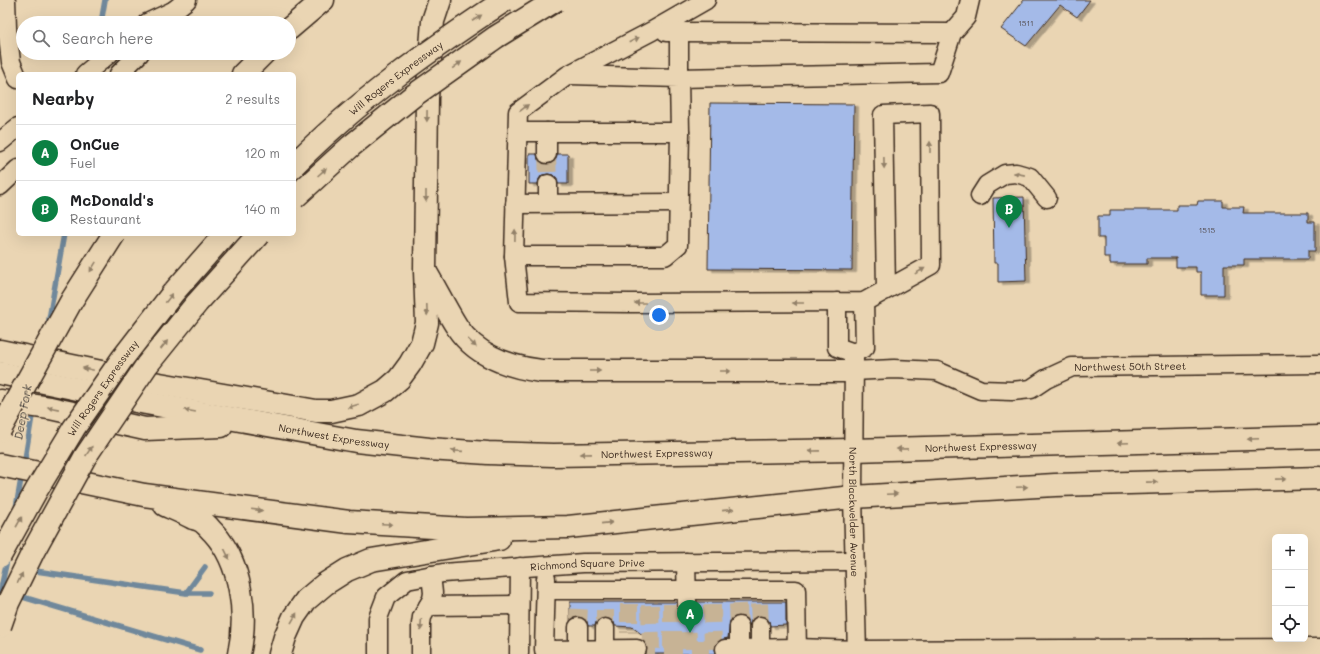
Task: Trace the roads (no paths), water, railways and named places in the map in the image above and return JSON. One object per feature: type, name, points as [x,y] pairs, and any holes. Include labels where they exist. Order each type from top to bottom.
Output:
[{"type":"highway","points":[[296,23],[323,0]]},
{"type":"highway","points":[[0,351],[154,383],[316,411],[332,411],[359,405],[385,391],[399,379],[410,364],[422,343],[427,323],[425,271],[427,98],[433,21],[440,0]]},
{"type":"highway","name":"Will Rogers Expressway","points":[[296,162],[376,92],[448,37],[505,0]]},
{"type":"highway","points":[[296,196],[351,146],[413,96],[496,37],[556,0]]},
{"type":"highway","points":[[245,72],[257,60]]},
{"type":"highway","points":[[0,430],[72,300],[113,236]]},
{"type":"highway","name":"Will Rogers Expressway","points":[[0,556],[36,491],[74,428],[117,365],[173,293],[223,236]]},
{"type":"highway","points":[[0,626],[8,603],[34,550],[85,457],[147,365],[197,303],[257,236]]},
{"type":"highway","points":[[425,271],[458,328],[467,338],[477,348],[492,358],[522,369],[541,371],[853,362]]},
{"type":"highway","name":"Northwest Expressway","points":[[0,372],[146,403],[356,441],[429,449],[488,453],[553,455],[853,450],[1320,437]]},
{"type":"highway","points":[[0,401],[50,408],[146,429],[260,424]]},
{"type":"highway","points":[[0,465],[144,495],[349,522],[466,529],[568,527]]},
{"type":"highway","points":[[280,654],[285,637],[294,617],[306,600],[325,584],[347,570],[371,560],[400,554],[448,548],[568,527],[853,497],[1054,485],[1320,478]]},
{"type":"highway","points":[[144,495],[204,523],[220,539],[234,570],[240,593],[242,642],[239,654]]},
{"type":"street","points":[[6,0],[7,28],[11,62],[16,74]]},
{"type":"street","points":[[706,0],[652,31],[568,75],[518,112],[514,256],[519,302],[864,302],[886,290],[931,265],[930,108],[883,115],[886,290]]},
{"type":"street","points":[[568,75],[679,78],[939,73],[952,34],[966,17],[970,0]]},
{"type":"street","points":[[163,16],[175,11]]},
{"type":"street","points":[[652,31],[952,34]]},
{"type":"street","points":[[514,256],[664,256],[678,245],[680,132],[679,32]]},
{"type":"street","points":[[87,72],[102,60]]},
{"type":"street","points":[[121,72],[133,60]]},
{"type":"street","points":[[0,142],[16,129]]},
{"type":"street","points":[[518,132],[680,132]]},
{"type":"street","points":[[548,132],[548,154]]},
{"type":"street","points":[[0,186],[16,171]]},
{"type":"street","points":[[980,196],[987,185],[1005,174],[1016,172],[1030,177],[1047,198]]},
{"type":"street","points":[[548,184],[548,203]]},
{"type":"street","points":[[515,204],[679,203]]},
{"type":"street","points":[[837,302],[837,346],[853,362],[865,347],[864,302]]},
{"type":"street","name":"Northwest 50th Street","points":[[853,362],[894,369],[937,371],[982,390],[1012,392],[1031,388],[1072,367],[1320,364]]},
{"type":"street","name":"North Blackwelder Avenue","points":[[853,362],[853,497],[857,652]]},
{"type":"street","name":"Richmond Square Drive","points":[[378,654],[378,618],[386,597],[407,580],[431,575],[583,563],[854,561]]},
{"type":"street","points":[[679,597],[686,562]]},
{"type":"street","points":[[546,566],[544,650],[605,650],[632,644]]},
{"type":"street","points":[[519,654],[520,567]]},
{"type":"street","points":[[421,654],[422,617],[432,599],[433,592],[431,575]]},
{"type":"street","points":[[546,590],[579,597],[605,598],[759,597],[796,590],[797,651]]},
{"type":"street","points":[[428,606],[519,606]]},
{"type":"street","points":[[739,626],[732,649],[760,648],[797,651],[857,652],[1320,648]]},
{"type":"street","points":[[760,626],[760,648]]},
{"type":"street","points":[[578,627],[578,650]]},
{"type":"street","points":[[605,628],[605,650]]},
{"type":"waterway","name":"Deep Fork","points":[[102,16],[105,0]]},
{"type":"waterway","name":"Deep Fork","points":[[48,325],[64,236]]},
{"type":"waterway","name":"Deep Fork","points":[[24,465],[33,410]]},
{"type":"waterway","name":"Deep Fork","points":[[16,508],[22,473]]},
{"type":"waterway","name":"Deep Fork","points":[[0,593],[7,560]]},
{"type":"waterway","points":[[186,593],[205,567]]},
{"type":"waterway","points":[[29,570],[186,593],[209,593]]},
{"type":"waterway","points":[[16,595],[200,650]]},
{"type":"tunnel","points":[[547,154],[548,184]]},
{"type":"tunnel","points":[[629,604],[629,633]]},
{"type":"tunnel","points":[[672,604],[672,649]]},
{"type":"tunnel","points":[[738,604],[739,626]]},
{"type":"tunnel","points":[[759,604],[760,626]]},
{"type":"tunnel","points":[[578,627],[579,605]]},
{"type":"tunnel","points":[[605,605],[605,628]]},
{"type":"tunnel","points":[[650,605],[651,649]]},
{"type":"tunnel","points":[[687,605],[688,649]]},
{"type":"tunnel","points":[[712,605],[713,649]]},
{"type":"tunnel","points":[[637,649],[725,649]]},
{"type":"place","name":"McDonald's","points":[[1009,228]]},
{"type":"place","name":"OnCue","points":[[690,633]]}]
